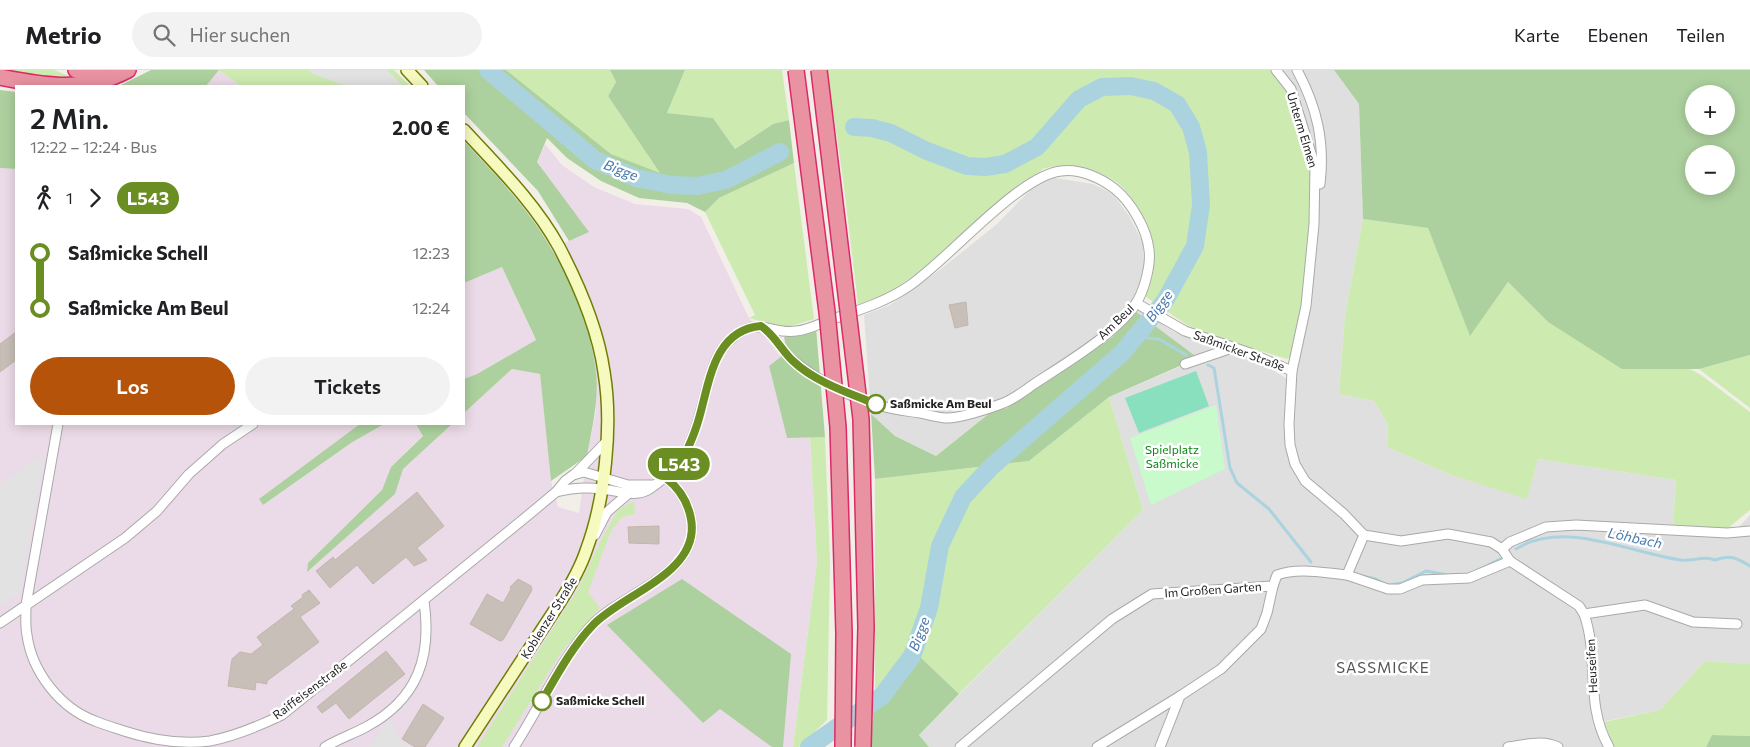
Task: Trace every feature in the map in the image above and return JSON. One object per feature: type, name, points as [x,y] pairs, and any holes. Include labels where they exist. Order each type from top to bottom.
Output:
[{"type":"highway","points":[[76,70],[86,73],[109,70]]},
{"type":"highway","points":[[89,85],[111,79],[128,70]]},
{"type":"highway","points":[[796,70],[826,302],[838,426],[844,633],[843,747]]},
{"type":"highway","points":[[819,70],[862,419],[866,627],[863,747]]},
{"type":"highway","points":[[0,77],[42,85]]},
{"type":"main road","points":[[407,70],[421,85]]},
{"type":"main road","name":"Koblenzer Straße","points":[[465,131],[513,183],[538,215],[559,247],[580,291],[594,331],[604,372],[606,442],[602,483],[586,551],[572,583],[465,747]]},
{"type":"street","name":"Unterm Elmen","points":[[1276,70],[1291,88],[1315,166],[1314,224]]},
{"type":"street","name":"Unterm Elmen","points":[[1292,371],[1306,306],[1322,166],[1318,119],[1310,94],[1297,70]]},
{"type":"street","name":"Am Beul","points":[[1065,170],[1096,177],[1116,190],[1134,213],[1149,249],[1147,268],[1136,303],[1108,334],[1003,404],[948,418],[882,406],[845,392],[813,375],[792,360],[769,331],[758,327],[796,331],[886,301],[937,264],[1013,196],[1044,176],[1065,170]]},
{"type":"street","name":"Saßmicker Straße","points":[[1136,303],[1185,331],[1276,363],[1292,371],[1289,424],[1290,445],[1295,464],[1305,481],[1344,514],[1364,535]]},
{"type":"street","points":[[573,475],[584,472],[602,483],[629,493],[648,491],[666,478],[677,467],[691,442],[713,366],[722,349],[739,332],[758,327]]},
{"type":"street","points":[[1185,364],[1232,348]]},
{"type":"street","name":"Raiffeisenstraße","points":[[58,425],[26,605],[26,635],[31,654],[40,673],[56,694],[71,708],[94,721],[137,735],[181,743],[210,741],[249,731],[282,715],[556,492],[606,442]]},
{"type":"street","points":[[0,623],[125,538],[157,511],[189,474],[223,444],[252,425]]},
{"type":"street","points":[[514,747],[570,655],[593,624],[660,578],[680,561],[689,544],[692,525],[688,504],[674,484],[666,478]]},
{"type":"street","points":[[556,492],[602,483],[654,485]]},
{"type":"street","points":[[586,551],[607,512],[629,493]]},
{"type":"street","points":[[1502,549],[1510,542],[1546,527],[1576,525],[1727,533],[1750,531]]},
{"type":"street","points":[[1347,575],[1364,535],[1400,541],[1448,534],[1491,542],[1502,549],[1510,561],[1578,606],[1584,614],[1645,605],[1693,622],[1737,624]]},
{"type":"street","name":"Im Großen Garten","points":[[960,747],[1112,619],[1152,594],[1272,586],[1277,575],[1300,571],[1347,575],[1388,589],[1400,589],[1422,580],[1470,578],[1510,561]]},
{"type":"street","points":[[1098,747],[1180,696],[1238,654],[1261,630],[1267,613],[1272,586]]},
{"type":"street","points":[[325,747],[372,723],[393,709],[409,692],[420,672],[426,648],[427,624],[424,601]]},
{"type":"street","name":"Heuseifen","points":[[1584,614],[1590,630],[1593,656],[1592,689],[1598,722],[1608,747]]},
{"type":"street","points":[[1160,747],[1180,696]]},
{"type":"street","points":[[1508,747],[1537,743],[1553,744],[1558,747]]},
{"type":"shaded area","points":[[219,70],[240,85],[207,85]]},
{"type":"shaded area","points":[[308,70],[387,70],[402,85],[343,85],[313,74]]},
{"type":"shaded area","points":[[1277,70],[1334,70],[1359,104],[1363,219],[1345,315],[1339,394],[1374,401],[1388,424],[1387,447],[1451,475],[1527,498],[1538,459],[1676,480],[1673,525],[1737,529],[1750,515],[1750,664],[1705,661],[1660,710],[1596,723],[1605,747],[929,747],[919,735],[1143,510],[1109,397],[1198,359],[1130,307],[1106,331],[1002,403],[936,456],[895,436],[871,414],[864,315],[890,305],[941,269],[997,224],[1035,185],[1050,177],[1093,184],[1113,194],[1129,216],[1143,243],[1144,270],[1138,292],[1130,303],[1174,332],[1244,356],[1270,368],[1293,383]]},
{"type":"shaded area","points":[[545,144],[562,165],[594,187],[635,204],[688,209],[701,217],[749,318],[781,357],[769,366],[787,438],[810,437],[817,562],[793,747],[0,747],[0,168],[15,169],[15,425],[359,425],[260,499],[263,505],[351,443],[382,425],[417,425],[423,435],[391,467],[382,490],[308,563],[395,494],[402,469],[451,425],[465,425],[465,412],[512,369],[540,374],[551,481],[558,507],[579,513],[596,411],[582,311],[552,249],[588,232],[537,162]]},
{"type":"shaded area","points":[[502,267],[536,341],[477,374],[465,379],[465,283]]},
{"type":"shaded area","points":[[45,453],[20,592],[0,606],[0,485]]},
{"type":"shaded area","points":[[387,721],[396,726],[397,738],[409,747],[368,747]]},
{"type":"green space","points":[[0,70],[54,70],[77,79],[59,81]]},
{"type":"green space","points":[[151,70],[219,70],[207,85],[121,85]]},
{"type":"green space","points":[[219,70],[394,70],[409,85],[240,85]]},
{"type":"green space","points":[[424,70],[506,70],[611,154],[660,173],[608,96],[616,82],[610,70],[685,70],[667,113],[713,118],[735,149],[773,124],[789,120],[794,163],[719,198],[705,212],[687,203],[639,198],[601,181],[567,158],[547,138],[537,162],[589,232],[569,241],[538,191],[465,114],[465,85],[437,85]]},
{"type":"green space","points":[[506,70],[610,70],[616,82],[608,96],[661,174],[611,154]]},
{"type":"green space","points":[[685,70],[782,70],[789,120],[773,124],[735,149],[713,118],[667,113]]},
{"type":"green space","points":[[827,70],[1274,70],[1289,89],[1313,167],[1312,223],[1305,304],[1294,353],[1287,359],[1215,337],[1187,325],[1146,297],[1154,255],[1154,245],[1136,206],[1126,191],[1115,181],[1095,172],[1073,167],[1062,166],[1043,169],[934,261],[885,296],[858,304],[843,179]]},
{"type":"green space","points":[[1334,70],[1750,70],[1750,355],[1699,369],[1622,369],[1548,322],[1508,282],[1470,336],[1428,228],[1363,219],[1359,104]]},
{"type":"green space","points":[[0,90],[15,92],[15,169],[0,168]]},
{"type":"green space","points":[[465,142],[512,193],[532,219],[558,260],[578,304],[592,349],[597,393],[587,456],[551,481],[540,374],[512,369],[465,412],[465,379],[477,374],[536,340],[502,267],[465,283]]},
{"type":"green space","points":[[794,163],[814,319],[785,328],[749,318],[755,315],[705,212],[719,198]]},
{"type":"green space","points":[[1363,219],[1428,228],[1470,335],[1508,282],[1548,322],[1622,368],[1690,369],[1701,375],[1750,412],[1750,510],[1727,529],[1673,525],[1676,480],[1538,459],[1527,499],[1451,475],[1387,447],[1388,424],[1374,401],[1339,394],[1345,315]]},
{"type":"green space","points":[[1135,311],[1198,358],[1109,397],[1029,461],[875,479],[871,414],[895,436],[936,456],[991,412],[1007,408],[1112,337]]},
{"type":"green space","points":[[816,327],[825,437],[787,438],[769,366],[787,352],[784,337]]},
{"type":"green space","points":[[1750,355],[1750,408],[1699,369]]},
{"type":"green space","points":[[1196,371],[1209,406],[1139,433],[1125,398]]},
{"type":"green space","points":[[1109,397],[1143,510],[959,694],[917,654],[875,694],[875,479],[1029,461]]},
{"type":"green space","name":"Spielplatz Saßmicke","points":[[1216,405],[1225,469],[1151,505],[1130,438]]},
{"type":"green space","points":[[359,425],[382,425],[351,443],[263,505],[259,499]]},
{"type":"green space","points":[[417,425],[451,425],[403,469],[395,494],[307,572],[308,563],[382,490],[391,467],[423,436]]},
{"type":"green space","points":[[810,437],[825,437],[830,562],[827,720],[799,747],[793,747],[817,562]]},
{"type":"green space","points":[[634,501],[635,514],[622,517],[611,531],[588,592],[600,608],[562,651],[502,747],[477,747],[578,589],[603,536],[618,510]]},
{"type":"green space","points":[[682,579],[791,654],[783,747],[772,747],[720,709],[703,723],[607,625]]},
{"type":"green space","points":[[917,654],[959,694],[919,735],[929,747],[871,747],[874,694]]},
{"type":"green space","points":[[1705,661],[1750,664],[1750,736],[1712,735],[1706,747],[1614,747],[1604,722],[1660,710]]},
{"type":"green space","points":[[1712,735],[1750,736],[1750,747],[1706,747]]},
{"type":"building","points":[[966,302],[968,325],[955,328],[949,305]]},
{"type":"building","points":[[15,333],[15,361],[0,372],[0,344]]},
{"type":"building","points":[[417,492],[444,526],[417,548],[427,560],[414,566],[406,557],[373,584],[357,565],[330,588],[316,571],[333,557],[335,560]]},
{"type":"building","points":[[659,526],[659,544],[629,543],[628,527]]},
{"type":"building","points":[[518,579],[531,586],[532,590],[503,640],[500,641],[470,624],[487,594],[503,603],[511,589],[510,587]]},
{"type":"building","points":[[309,590],[320,603],[300,617],[319,642],[267,681],[267,684],[256,682],[255,690],[228,686],[232,659],[240,652],[251,654],[263,645],[257,637],[294,609],[291,606]]},
{"type":"building","points":[[386,651],[405,674],[349,719],[336,703],[322,713],[317,707]]},
{"type":"building","points":[[423,704],[444,718],[425,747],[415,747],[402,739]]},
{"type":"waterway","name":"Bigge","points":[[488,70],[595,160],[636,178],[672,185],[697,186],[726,180],[780,152]]},
{"type":"waterway","name":"Bigge","points":[[809,747],[882,696],[912,656],[929,608],[940,546],[963,497],[991,467],[1122,353],[1165,301],[1195,246],[1201,205],[1198,152],[1191,127],[1177,104],[1154,91],[1131,86],[1102,87],[1079,99],[1037,147],[1005,164],[985,167],[967,166],[927,151],[891,133],[872,128],[854,127]]},
{"type":"waterway","points":[[1139,332],[1146,338],[1159,339],[1186,355]]},
{"type":"waterway","points":[[1208,365],[1214,368],[1230,468],[1237,483],[1269,509],[1311,562]]},
{"type":"waterway","name":"Löhbach","points":[[1516,549],[1535,541],[1555,537],[1576,537],[1681,560],[1706,558],[1715,560],[1725,557],[1733,558],[1750,566]]},
{"type":"waterway","points":[[1478,570],[1500,559]]},
{"type":"waterway","points":[[1390,585],[1402,583],[1426,571],[1448,575]]},
{"type":"waterway","points":[[1362,576],[1376,579],[1384,584]]},
{"type":"bus line","name":"L543","points":[[542,701],[570,655],[593,624],[660,578],[680,561],[689,544],[692,525],[688,504],[674,484],[666,478],[685,455],[697,424],[713,366],[722,349],[731,339],[739,332],[761,326],[769,331],[792,360],[813,375],[845,392],[876,404]]},
{"type":"place","name":"Saßmicke Am Beul","points":[[876,404]]},
{"type":"place","name":"Saßmicke Schell","points":[[542,701]]},
{"type":"district","name":"SASSMICKE","points":[[1383,668]]}]
